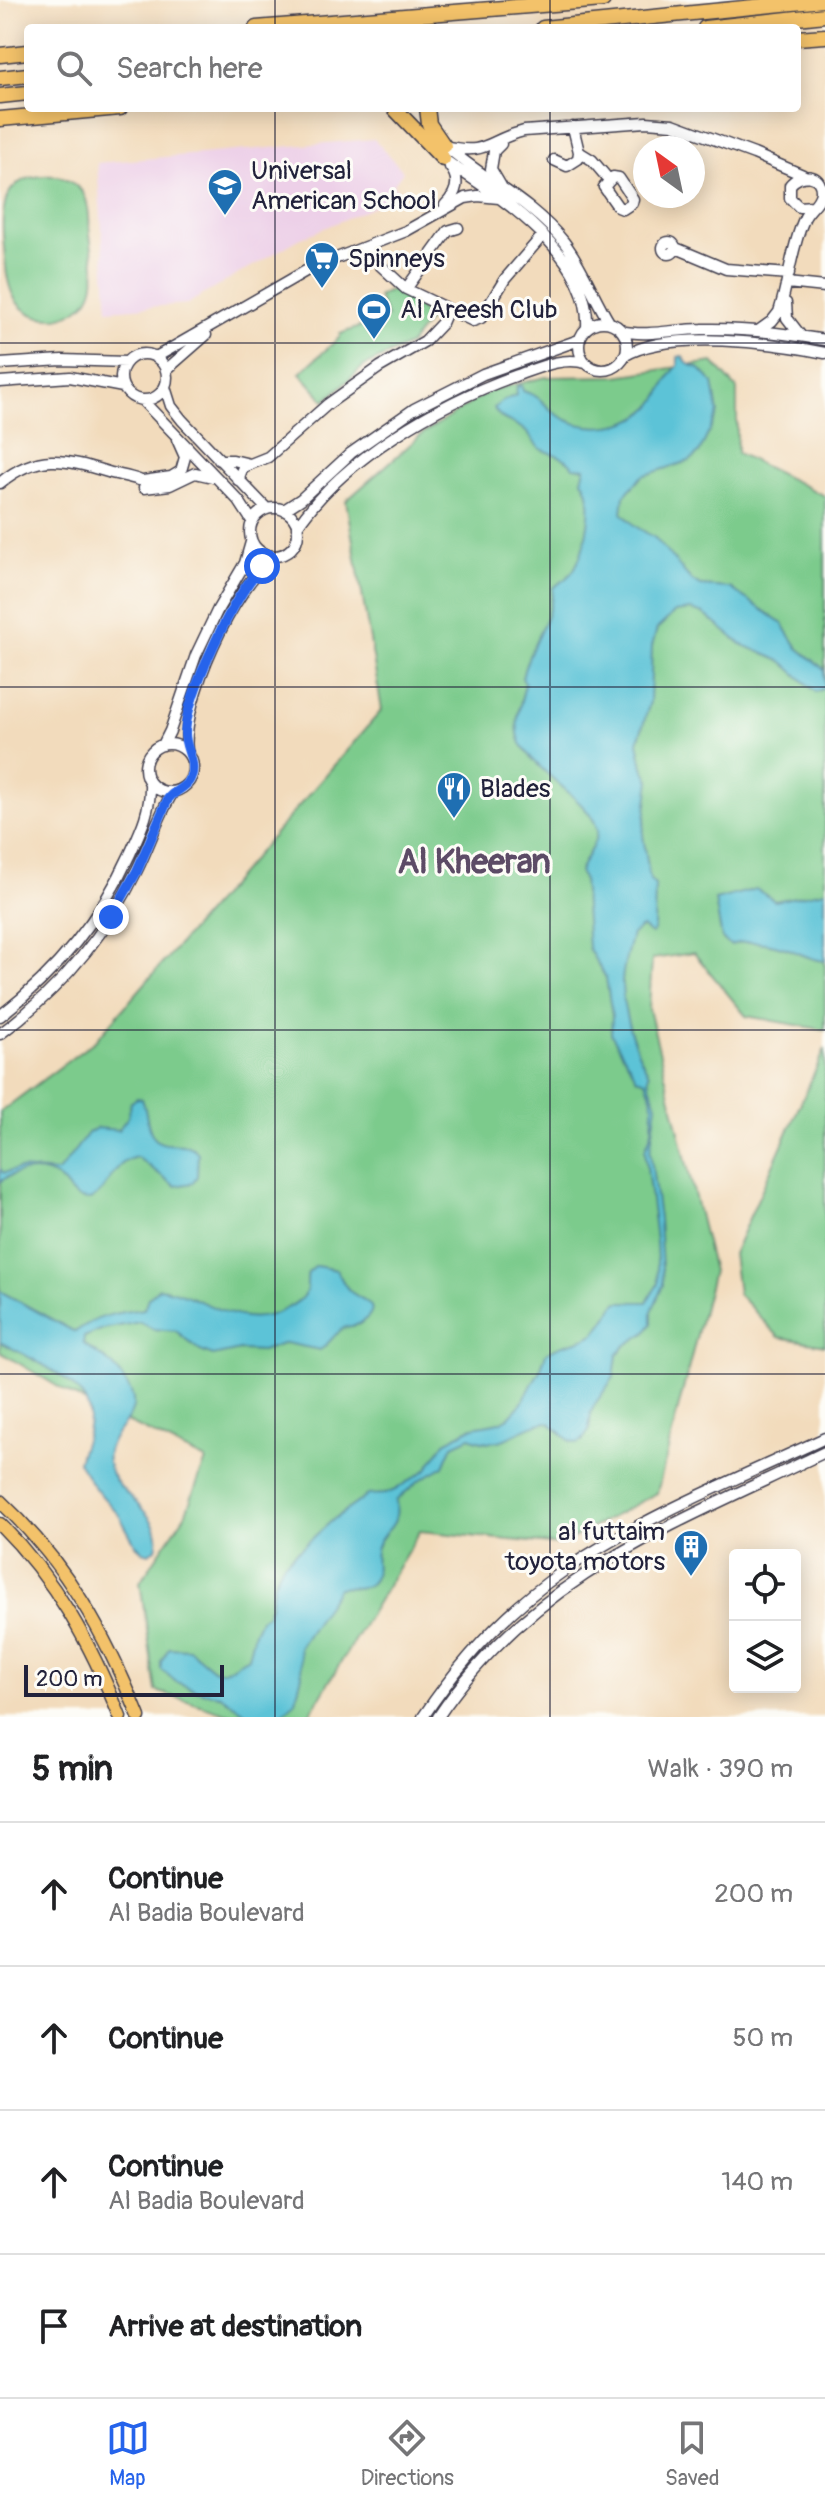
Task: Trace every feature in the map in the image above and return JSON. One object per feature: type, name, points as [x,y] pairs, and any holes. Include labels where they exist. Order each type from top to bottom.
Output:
[{"type":"highway","points":[[546,0],[582,2]]},
{"type":"highway","points":[[326,24],[603,0]]},
{"type":"highway","points":[[583,24],[823,0]]},
{"type":"highway","points":[[742,24],[825,15]]},
{"type":"highway","points":[[337,24],[343,23]]},
{"type":"highway","points":[[801,38],[825,36]]},
{"type":"highway","points":[[0,55],[24,52]]},
{"type":"highway","points":[[0,78],[24,75]]},
{"type":"highway","points":[[0,96],[24,93]]},
{"type":"highway","points":[[0,119],[76,112]]},
{"type":"highway","points":[[399,112],[444,152]]},
{"type":"highway","points":[[428,112],[429,124],[444,152]]},
{"type":"main road","points":[[0,1501],[34,1534],[85,1603],[106,1640],[139,1717]]},
{"type":"main road","points":[[0,1524],[43,1572],[77,1622],[120,1717]]},
{"type":"street","points":[[444,152],[480,150],[512,134],[646,122],[673,124],[813,177],[823,189],[818,204],[798,233]]},
{"type":"street","points":[[554,160],[563,165],[576,162],[579,152],[573,127]]},
{"type":"street","points":[[501,194],[491,169],[491,159],[494,151],[512,134]]},
{"type":"street","points":[[444,152],[501,194],[543,235],[561,258],[588,312],[587,327],[579,340],[579,350],[586,363]]},
{"type":"street","points":[[439,212],[453,196],[457,182],[444,152]]},
{"type":"street","points":[[579,152],[592,160],[609,180]]},
{"type":"street","points":[[775,163],[786,173],[790,198],[796,205],[804,208],[818,204]]},
{"type":"street","points":[[790,185],[803,175]]},
{"type":"street","points":[[156,357],[297,275],[406,231],[469,197],[501,194],[533,210],[563,241],[579,264],[609,322],[622,331],[758,331],[825,340]]},
{"type":"street","points":[[758,331],[777,315],[788,281],[798,233],[796,205]]},
{"type":"street","points":[[406,289],[448,231],[458,228]]},
{"type":"street","points":[[372,244],[383,267],[406,289],[470,321],[479,319],[505,279],[543,235]]},
{"type":"street","points":[[676,248],[726,269],[825,287]]},
{"type":"street","points":[[788,281],[786,314],[791,326],[801,336]]},
{"type":"street","points":[[436,305],[437,329]]},
{"type":"street","points":[[238,480],[241,468],[268,457],[313,416],[380,367],[421,344],[437,329],[448,309]]},
{"type":"street","points":[[166,370],[218,322]]},
{"type":"street","points":[[587,327],[609,322]]},
{"type":"street","points":[[187,752],[174,745],[154,749],[146,759],[145,774],[150,783],[163,791],[173,792],[184,786],[191,777],[193,765],[187,752],[186,723],[211,652],[255,573],[274,556],[294,546],[297,527],[314,504],[399,434],[485,387],[567,360],[599,369],[609,369],[618,364],[627,346],[622,331]]},
{"type":"street","points":[[284,510],[301,499],[361,445],[414,409],[483,374],[579,340]]},
{"type":"street","points":[[624,356],[647,345],[722,342],[769,344],[825,353]]},
{"type":"street","points":[[0,364],[62,360],[126,362],[143,354],[156,357],[166,370],[165,387],[176,413],[267,509]]},
{"type":"street","points":[[126,362],[121,374],[123,387],[131,396],[142,400],[176,434],[242,504],[252,521]]},
{"type":"street","points":[[0,382],[70,377],[123,387]]},
{"type":"street","points":[[142,400],[153,398],[165,387]]},
{"type":"street","points":[[140,484],[175,476],[183,468],[184,453],[176,434]]},
{"type":"street","points":[[2,477],[31,464],[55,460],[75,462],[140,484],[170,485],[195,473],[217,478]]},
{"type":"street","points":[[219,460],[250,464]]},
{"type":"street","points":[[163,745],[196,655],[218,609],[243,568],[251,542],[249,531],[252,521],[258,513],[267,509],[284,510],[291,515],[297,527]]},
{"type":"street","points":[[251,542],[258,551],[274,556]]},
{"type":"street","points":[[0,1016],[41,981],[100,909],[124,866],[149,810],[150,783]]},
{"type":"street","points":[[0,1034],[57,985],[90,946],[120,902],[173,792]]},
{"type":"street","points":[[57,985],[55,976],[66,962],[70,949]]},
{"type":"street","points":[[423,1717],[447,1682],[493,1630],[564,1571],[634,1529],[825,1438]]},
{"type":"street","points":[[438,1717],[464,1682],[504,1638],[579,1577],[629,1547],[825,1452]]},
{"type":"shaded area","name":"Universal American School","points":[[374,139],[403,171],[393,185],[402,194],[299,239],[187,304],[108,310],[97,163]]},
{"type":"green space","points":[[40,176],[58,176],[75,185],[85,197],[94,277],[90,296],[84,304],[70,314],[55,318],[37,316],[18,304],[9,284],[3,217],[9,194],[16,185]]},
{"type":"green space","name":"Al Areesh Club","points":[[396,287],[430,318],[409,345],[364,366],[325,401],[300,373],[340,334],[387,317],[378,297]]},
{"type":"green space","points":[[713,362],[737,389],[737,453],[825,496],[825,1030],[746,1016],[694,953],[652,959],[649,1009],[713,1271],[657,1493],[560,1545],[420,1531],[308,1717],[238,1717],[156,1691],[140,1582],[185,1515],[206,1460],[72,1395],[0,1352],[0,1112],[96,1040],[382,710],[346,501],[422,434],[492,390],[546,377],[616,376]]},
{"type":"green space","points":[[825,1049],[825,1345],[779,1337],[738,1294],[733,1254]]},
{"type":"water","points":[[682,356],[713,383],[718,413],[699,453],[689,461],[642,476],[624,496],[622,513],[635,526],[655,538],[692,581],[701,586],[730,588],[782,623],[798,648],[824,669],[825,688],[816,692],[783,662],[741,644],[704,614],[691,610],[675,612],[657,629],[652,646],[650,702],[638,742],[643,767],[650,780],[643,835],[650,880],[655,885],[654,931],[651,934],[642,927],[632,934],[622,984],[630,1031],[649,1074],[657,1105],[650,1151],[663,1285],[652,1311],[652,1324],[617,1355],[614,1377],[591,1412],[589,1430],[582,1441],[570,1441],[549,1422],[493,1442],[470,1437],[453,1445],[444,1466],[418,1481],[396,1501],[394,1523],[377,1547],[373,1580],[362,1588],[338,1588],[299,1647],[302,1675],[295,1702],[279,1717],[252,1717],[220,1695],[176,1682],[161,1669],[161,1662],[169,1648],[189,1649],[219,1671],[248,1657],[254,1632],[260,1619],[267,1614],[274,1582],[283,1564],[334,1519],[368,1495],[395,1490],[427,1469],[445,1442],[473,1427],[500,1422],[509,1417],[522,1403],[546,1353],[595,1333],[618,1302],[647,1302],[658,1284],[645,1150],[652,1131],[652,1097],[646,1081],[637,1078],[611,1034],[612,1016],[606,978],[588,948],[583,879],[579,872],[597,832],[586,810],[525,750],[518,731],[525,666],[548,612],[553,588],[573,571],[586,539],[589,499],[582,480],[585,468],[573,467],[563,458],[541,449],[526,432],[500,416],[494,408],[516,395],[517,387],[521,385],[523,391],[569,421],[593,426],[618,424],[641,415],[651,407],[678,366],[678,357]]},
{"type":"water","points":[[756,889],[775,901],[825,891],[825,961],[776,945],[749,942],[730,945],[722,939],[715,900]]},
{"type":"water","points":[[137,1098],[142,1099],[149,1127],[157,1141],[187,1146],[198,1153],[197,1176],[193,1183],[175,1186],[137,1157],[122,1164],[90,1200],[75,1196],[60,1180],[38,1171],[21,1172],[0,1182],[0,1169],[4,1173],[19,1169],[58,1172],[89,1132],[97,1128],[118,1130],[128,1117],[130,1103]]},
{"type":"water","points":[[316,1266],[337,1270],[349,1290],[371,1307],[369,1316],[362,1322],[341,1330],[320,1350],[285,1343],[262,1351],[240,1350],[213,1356],[200,1351],[176,1331],[153,1329],[140,1322],[103,1329],[84,1337],[83,1343],[117,1370],[133,1398],[129,1417],[116,1434],[108,1454],[114,1478],[154,1525],[156,1549],[149,1553],[143,1551],[78,1462],[88,1426],[86,1402],[54,1371],[0,1342],[0,1291],[75,1332],[108,1316],[144,1309],[148,1298],[159,1288],[222,1311],[253,1318],[270,1315],[298,1302],[307,1290],[308,1273]]},
{"type":"place","name":"Universal American School","points":[[225,217]]},
{"type":"place","name":"Spinneys","points":[[322,290]]},
{"type":"place","name":"Al Areesh Club","points":[[374,341]]},
{"type":"place","name":"Blades","points":[[454,820]]},
{"type":"place","name":"al futtaim toyota motors","points":[[691,1578]]},
{"type":"district","name":"Al Kheeran","points":[[474,862]]},
{"type":"route","points":[[111,917],[137,871],[168,799],[191,777],[193,765],[187,752],[185,731],[196,690],[223,628],[262,566]]}]
